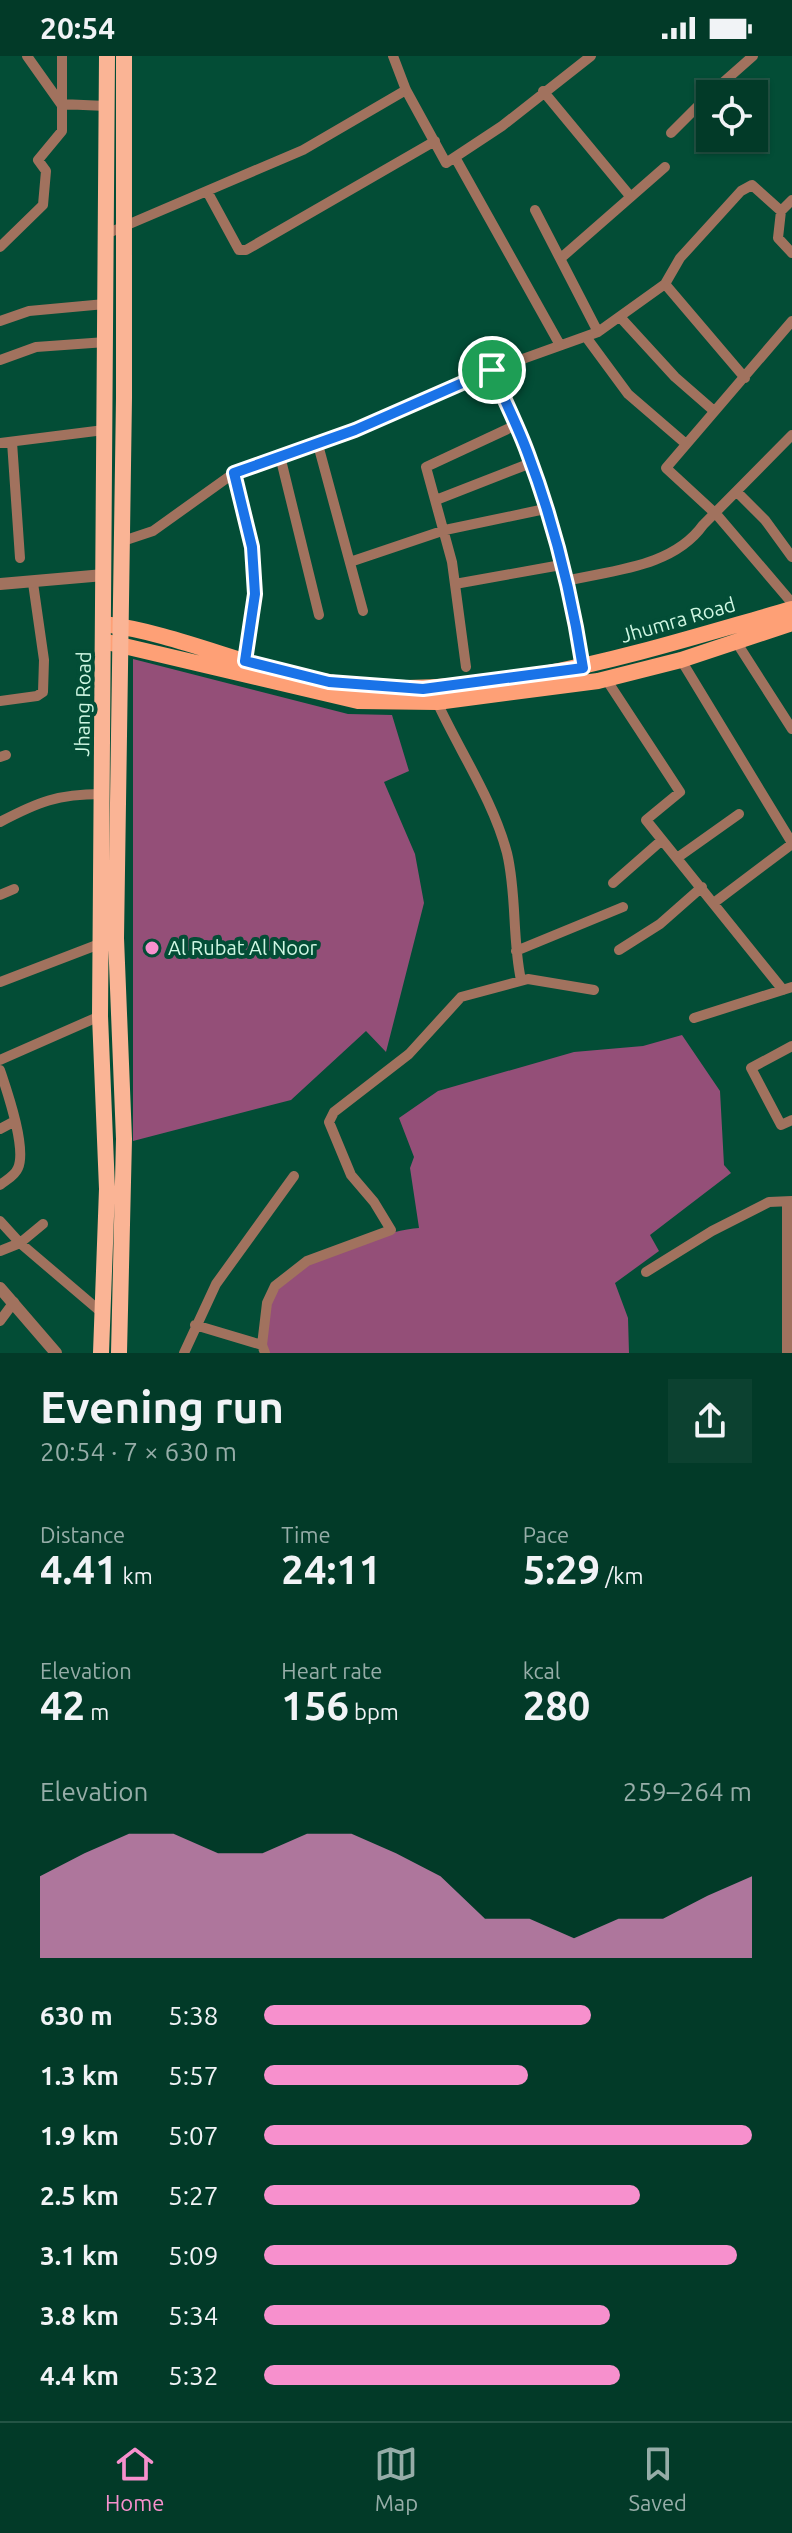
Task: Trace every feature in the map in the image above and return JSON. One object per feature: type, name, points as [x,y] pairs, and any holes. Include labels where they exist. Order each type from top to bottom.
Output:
[{"type":"highway","name":"Jhang Road","points":[[101,1353],[116,923],[112,634],[104,575],[106,114],[115,64]]},
{"type":"highway","name":"Jhang Road","points":[[115,64],[125,122],[120,542],[101,794],[100,1016],[124,1139],[119,1353]]},
{"type":"highway","points":[[106,114],[125,122]]},
{"type":"main road","name":"Jhumra Road","points":[[112,634],[329,682],[423,689],[583,668],[792,606]]},
{"type":"main road","name":"Jhumra Road","points":[[112,634],[358,701],[437,702],[606,679],[681,660],[792,623]]},
{"type":"street","points":[[27,56],[61,104],[106,114]]},
{"type":"street","points":[[0,247],[43,205],[46,171],[38,160],[62,131],[62,56]]},
{"type":"street","points":[[393,56],[406,90],[446,163],[456,159],[591,56]]},
{"type":"street","points":[[726,80],[753,56]]},
{"type":"street","points":[[106,234],[183,198],[208,193],[303,150],[406,90]]},
{"type":"street","points":[[543,91],[630,196]]},
{"type":"street","points":[[671,133],[696,108]]},
{"type":"street","points":[[208,193],[239,250],[246,250],[435,141]]},
{"type":"street","points":[[456,159],[560,345]]},
{"type":"street","points":[[561,258],[665,167]]},
{"type":"street","points":[[120,542],[153,531],[234,473],[355,430],[492,370],[598,332],[665,284],[680,258],[741,191],[752,185],[781,211]]},
{"type":"street","points":[[792,200],[781,211],[778,238],[792,253]]},
{"type":"street","points":[[535,210],[598,332]]},
{"type":"street","points":[[665,284],[745,378]]},
{"type":"street","points":[[0,321],[29,311],[105,304]]},
{"type":"street","points":[[620,317],[675,377],[714,411]]},
{"type":"street","points":[[792,321],[666,468],[717,515],[792,606]]},
{"type":"street","points":[[586,337],[628,394],[686,444]]},
{"type":"street","points":[[0,360],[36,347],[106,342]]},
{"type":"street","points":[[492,370],[531,463],[566,581],[583,668]]},
{"type":"street","points":[[466,667],[445,530],[426,467],[514,426]]},
{"type":"street","points":[[20,558],[6,443],[104,430]]},
{"type":"street","points":[[566,581],[672,555],[691,542],[703,525],[717,515],[792,435]]},
{"type":"street","points":[[317,441],[363,611]]},
{"type":"street","points":[[280,456],[319,615]]},
{"type":"street","points":[[436,500],[531,463]]},
{"type":"street","points":[[234,473],[252,547],[255,594],[245,661]]},
{"type":"street","points":[[737,492],[765,520],[792,557]]},
{"type":"street","points":[[350,562],[445,530],[545,509]]},
{"type":"street","points":[[455,584],[561,565]]},
{"type":"street","points":[[0,584],[104,575]]},
{"type":"street","points":[[0,701],[37,696],[43,692],[44,660],[33,583]]},
{"type":"street","points":[[735,640],[792,729]]},
{"type":"street","points":[[681,660],[792,844],[715,902]]},
{"type":"street","points":[[606,679],[680,792],[646,820],[788,988],[694,1018]]},
{"type":"street","points":[[437,702],[487,801],[506,849],[515,889],[516,951],[521,980]]},
{"type":"street","points":[[0,822],[25,806],[65,794],[101,794]]},
{"type":"street","points":[[677,858],[739,814]]},
{"type":"street","points":[[613,883],[662,840]]},
{"type":"street","points":[[619,950],[660,924],[702,887]]},
{"type":"street","points":[[0,895],[14,889]]},
{"type":"street","points":[[516,951],[623,907]]},
{"type":"street","points":[[0,982],[102,943]]},
{"type":"street","points":[[195,1325],[263,1349],[267,1303],[275,1286],[307,1261],[391,1230],[374,1202],[351,1175],[329,1122],[334,1112],[409,1054],[461,997],[521,980],[594,990]]},
{"type":"street","points":[[0,1060],[100,1016]]},
{"type":"street","points":[[792,1046],[751,1068],[781,1125],[792,1120]]},
{"type":"street","points":[[0,1070],[15,1121],[20,1162],[17,1172],[0,1185]]},
{"type":"street","points":[[0,1129],[15,1121]]},
{"type":"street","points":[[184,1353],[216,1284],[294,1176]]},
{"type":"street","points":[[646,1272],[712,1231],[769,1202],[790,1202],[787,1353]]},
{"type":"street","points":[[0,1221],[20,1243],[101,1312]]},
{"type":"street","points":[[0,1251],[20,1243],[43,1224]]},
{"type":"street","points":[[0,1288],[56,1353]]},
{"type":"street","points":[[0,1321],[14,1302]]},
{"type":"shaded area","points":[[133,659],[348,714],[392,715],[409,771],[384,782],[415,854],[424,903],[386,1052],[366,1031],[291,1100],[133,1141]]},
{"type":"shaded area","points":[[682,1035],[720,1091],[724,1165],[731,1173],[650,1235],[659,1251],[615,1283],[628,1318],[629,1353],[265,1353],[265,1308],[276,1289],[292,1275],[311,1263],[358,1243],[419,1228],[410,1168],[414,1157],[399,1118],[438,1091],[574,1052],[643,1046]]},
{"type":"place","name":"Al Rubat Al Noor","points":[[152,948]]},
{"type":"route","points":[[492,370],[527,450],[548,518],[576,619],[583,668],[423,689],[329,682],[245,661],[255,594],[252,547],[234,473],[252,464],[355,430],[492,370]]}]
